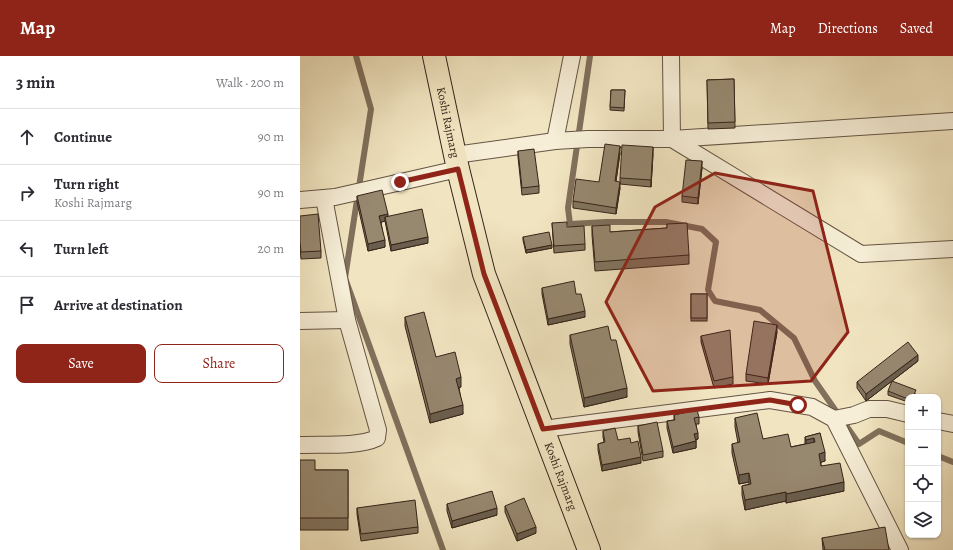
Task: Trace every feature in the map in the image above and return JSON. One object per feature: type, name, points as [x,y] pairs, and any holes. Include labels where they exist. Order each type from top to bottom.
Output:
[{"type":"main road","name":"Koshi Rajmarg","points":[[434,56],[456,162],[484,274],[589,550]]},
{"type":"street","points":[[562,141],[572,56]]},
{"type":"street","points":[[671,56],[672,139]]},
{"type":"street","points":[[300,200],[330,197],[371,188],[456,162],[562,141],[588,139],[672,139],[953,120]]},
{"type":"street","points":[[672,139],[861,254],[953,249]]},
{"type":"street","points":[[300,445],[369,441],[377,438],[378,430],[347,320],[330,197]]},
{"type":"street","points":[[300,321],[347,320]]},
{"type":"street","points":[[543,429],[770,400],[812,407],[843,418],[869,409],[887,409],[905,413]]},
{"type":"street","points":[[843,418],[900,550]]},
{"type":"street","points":[[941,422],[953,424]]},
{"type":"highlighted area","points":[[715,173],[813,191],[848,332],[811,381],[653,391],[606,302],[655,207]]},
{"type":"building","points":[[734,79],[735,122],[708,123],[707,80]]},
{"type":"building","points":[[611,90],[625,90],[624,108],[610,107]]},
{"type":"building","points":[[605,144],[620,146],[615,181],[620,182],[616,208],[573,201],[576,179],[599,182]]},
{"type":"building","points":[[622,145],[653,147],[651,180],[620,178]]},
{"type":"building","points":[[534,149],[539,186],[522,188],[518,151]]},
{"type":"building","points":[[686,160],[702,161],[698,198],[682,196]]},
{"type":"building","points":[[382,190],[388,214],[379,216],[385,240],[368,244],[357,196]]},
{"type":"building","points":[[422,209],[428,237],[391,245],[385,217]]},
{"type":"building","points":[[318,214],[321,251],[301,252],[300,216]]},
{"type":"building","points":[[567,222],[567,227],[584,226],[585,244],[554,246],[552,223]]},
{"type":"building","points":[[687,223],[689,255],[595,262],[592,226],[610,225],[610,232],[667,228],[667,224]]},
{"type":"building","points":[[549,232],[552,245],[526,250],[523,237]]},
{"type":"building","points":[[574,281],[576,294],[581,294],[585,311],[548,319],[542,288]]},
{"type":"building","points":[[691,294],[707,294],[707,318],[691,318]]},
{"type":"building","points":[[424,312],[436,357],[455,352],[461,377],[456,379],[463,405],[430,414],[405,317]]},
{"type":"building","points":[[754,321],[777,325],[768,378],[746,374]]},
{"type":"building","points":[[608,326],[611,340],[616,340],[627,388],[584,398],[570,335]]},
{"type":"building","points":[[730,330],[733,377],[714,381],[701,336]]},
{"type":"building","points":[[908,342],[918,355],[866,394],[857,382]]},
{"type":"building","points":[[892,381],[916,390],[914,394],[905,394],[905,398],[888,391]]},
{"type":"building","points":[[697,410],[699,417],[694,418],[698,433],[694,434],[696,441],[673,447],[667,421],[675,420],[674,415]]},
{"type":"building","points":[[757,413],[763,439],[788,434],[791,447],[815,442],[814,438],[806,440],[805,437],[820,433],[825,452],[819,454],[821,466],[840,463],[844,482],[786,494],[786,492],[745,500],[742,486],[751,484],[749,473],[739,475],[732,444],[740,442],[735,418]]},
{"type":"building","points":[[657,422],[663,451],[643,455],[638,426]]},
{"type":"building","points":[[615,428],[618,440],[630,438],[631,443],[638,441],[641,457],[602,465],[598,444],[605,442],[603,431]]},
{"type":"building","points":[[300,460],[315,460],[315,470],[348,470],[348,518],[300,518]]},
{"type":"building","points":[[492,491],[497,508],[452,521],[447,504]]},
{"type":"building","points":[[524,498],[536,527],[517,534],[505,506]]},
{"type":"building","points":[[415,500],[418,527],[361,534],[357,508]]},
{"type":"building","points":[[885,527],[889,550],[825,550],[822,538]]},
{"type":"waterway","points":[[356,56],[371,109],[345,278],[443,550]]},
{"type":"waterway","points":[[590,56],[568,208],[570,224],[606,222],[666,222],[702,229],[716,242],[708,290],[715,301],[760,310],[794,338],[815,381],[859,444],[879,431],[905,442]]},
{"type":"waterway","points":[[941,457],[953,462]]},
{"type":"route","points":[[400,182],[458,169],[484,274],[543,429],[770,400],[798,405]]}]
